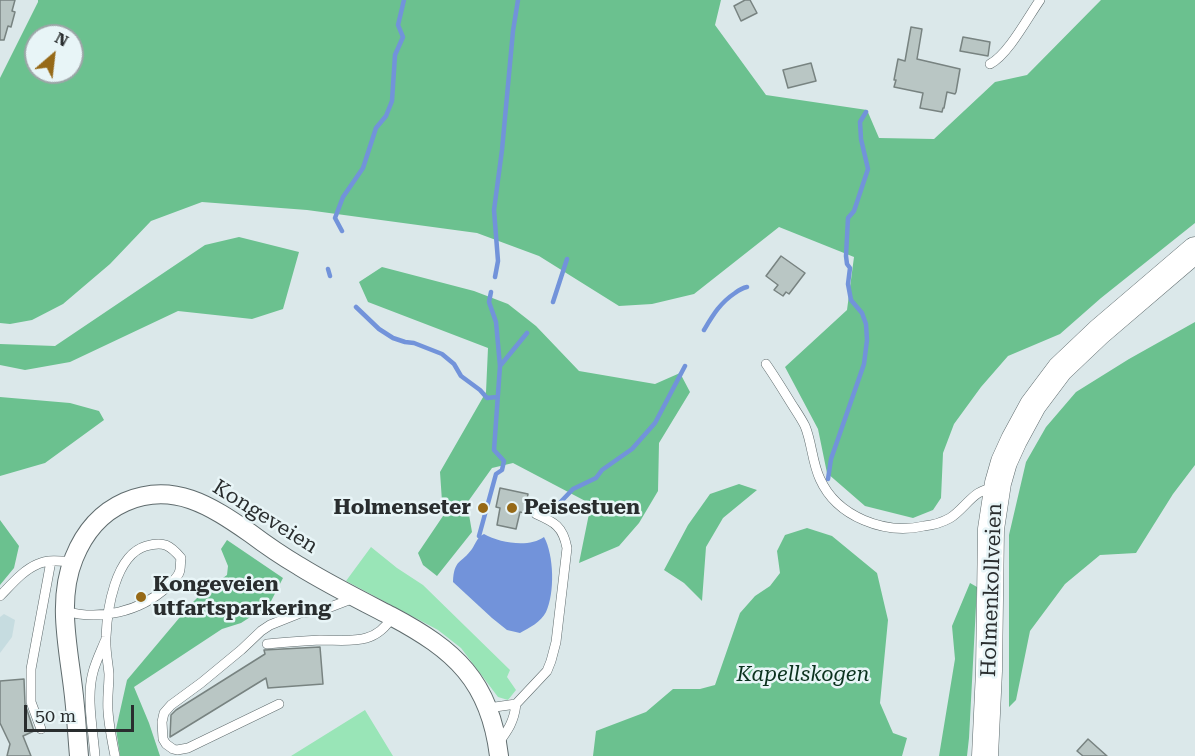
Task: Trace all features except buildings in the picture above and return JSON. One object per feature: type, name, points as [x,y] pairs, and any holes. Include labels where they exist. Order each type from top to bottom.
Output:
[{"type":"main road","name":"Holmenkollveien","points":[[985,756],[989,671],[990,538],[992,514],[1004,462],[1022,422],[1038,396],[1060,369],[1099,332],[1195,250]]},
{"type":"street","name":"Kongeveien","points":[[79,756],[65,611],[66,585],[72,562],[87,533],[99,518],[133,498],[155,494],[176,495],[195,500],[213,509],[300,567],[426,635],[451,654],[474,683],[488,708],[498,750]]},
{"type":"lane","points":[[990,64],[1006,50],[1040,0]]},
{"type":"lane","points":[[766,364],[802,422],[821,483],[842,506],[861,519],[888,528],[923,527],[948,519],[979,492],[988,488],[997,489]]},
{"type":"lane","points":[[498,750],[509,730],[516,704],[547,670],[556,642],[567,556],[566,540],[560,528],[536,514]]},
{"type":"lane","points":[[65,611],[82,615],[108,614],[144,603],[170,584],[179,572],[181,558],[171,547],[156,543],[147,545],[139,548],[125,561],[117,579],[108,614],[105,638],[93,672],[91,686],[95,756]]},
{"type":"lane","points":[[0,596],[26,571],[37,564],[51,561],[72,562]]},
{"type":"lane","points":[[41,729],[31,702],[31,669],[51,561]]},
{"type":"lane","points":[[279,704],[188,748],[173,749],[166,744],[164,739],[162,722],[164,713],[171,705],[242,650],[261,631],[300,613],[320,611],[356,597]]},
{"type":"lane","points":[[267,644],[318,640],[354,641],[379,632],[387,626],[392,616]]},
{"type":"lane","points":[[105,638],[109,675],[108,710],[115,756]]},
{"type":"lane","points":[[488,708],[516,704]]},
{"type":"shaded area","points":[[4,614],[15,620],[12,637],[0,653],[0,617]]},
{"type":"green space","points":[[38,0],[721,0],[715,25],[766,95],[867,110],[879,138],[934,139],[995,82],[1027,75],[1101,0],[1195,0],[1195,223],[1060,334],[1008,356],[981,387],[954,424],[943,453],[941,498],[933,510],[913,518],[865,506],[827,473],[818,429],[785,367],[847,310],[854,257],[779,227],[694,294],[652,304],[619,306],[539,256],[477,233],[307,210],[202,202],[151,221],[110,264],[63,304],[32,320],[10,324],[0,323],[0,78],[24,30],[24,84],[84,84],[84,24],[27,24]]},
{"type":"green space","points":[[239,237],[299,252],[283,309],[252,319],[178,311],[70,362],[25,370],[0,365],[0,344],[55,346],[205,245]]},
{"type":"green space","points":[[382,267],[474,291],[508,304],[536,326],[579,371],[655,384],[680,373],[690,392],[659,443],[658,491],[639,523],[619,546],[579,563],[591,504],[513,463],[492,468],[467,503],[472,532],[437,576],[423,565],[418,553],[443,516],[440,472],[486,392],[488,348],[368,302],[359,282]]},
{"type":"green space","points":[[1195,322],[1195,465],[1173,494],[1136,553],[1100,555],[1065,584],[1030,631],[1016,700],[1009,707],[1009,535],[1026,462],[1046,427],[1076,392]]},
{"type":"green space","points":[[0,397],[70,403],[99,411],[104,420],[45,463],[0,476]]},
{"type":"green space","points":[[739,484],[757,490],[723,518],[706,547],[702,601],[684,583],[664,570],[688,525],[710,494]]},
{"type":"green space","points":[[0,520],[19,546],[14,568],[0,585]]},
{"type":"green space","name":"Kapellskogen","points":[[807,528],[832,536],[877,573],[888,620],[880,703],[893,733],[907,738],[902,756],[593,756],[596,731],[646,712],[673,689],[700,689],[715,685],[740,613],[755,596],[770,586],[780,573],[777,551],[785,535]]},
{"type":"green space","points":[[227,540],[283,578],[269,605],[241,623],[222,629],[134,687],[160,756],[120,756],[116,729],[127,680],[191,604],[227,575],[228,566],[221,549]]},
{"type":"green space","points":[[371,547],[423,585],[510,670],[507,677],[516,690],[508,700],[498,697],[461,648],[438,630],[346,581]]},
{"type":"green space","points":[[970,583],[977,587],[967,756],[939,756],[955,659],[952,626]]},
{"type":"green space","points":[[365,710],[393,756],[291,756]]},
{"type":"water","points":[[484,534],[514,543],[531,542],[544,537],[547,545],[552,574],[549,604],[541,619],[520,633],[507,630],[453,582],[457,565],[472,549],[478,538]]},
{"type":"waterway","points":[[342,231],[335,218],[343,197],[363,168],[376,128],[386,116],[392,101],[395,55],[403,37],[398,25],[404,0]]},
{"type":"waterway","points":[[495,277],[498,261],[494,210],[518,0]]},
{"type":"waterway","points":[[828,479],[831,459],[864,364],[867,340],[866,324],[862,313],[851,300],[848,284],[850,268],[846,256],[848,218],[854,211],[868,169],[861,139],[860,122],[866,112]]},
{"type":"waterway","points":[[553,302],[567,259]]},
{"type":"waterway","points":[[328,269],[330,276]]},
{"type":"waterway","points":[[704,330],[725,301],[747,287]]},
{"type":"waterway","points":[[479,536],[496,474],[502,470],[504,461],[494,450],[500,366],[496,322],[489,302],[491,292]]},
{"type":"waterway","points":[[356,307],[379,329],[393,338],[442,354],[454,364],[461,376],[487,398],[497,397]]},
{"type":"waterway","points":[[500,366],[527,333]]},
{"type":"waterway","points":[[551,512],[573,489],[596,478],[602,470],[632,449],[655,423],[685,366]]},
{"type":"place","name":"Holmenseter","points":[[483,508]]},
{"type":"place","name":"Peisestuen","points":[[512,508]]},
{"type":"place","name":"Kongeveien utfartsparkering","points":[[141,597]]}]
